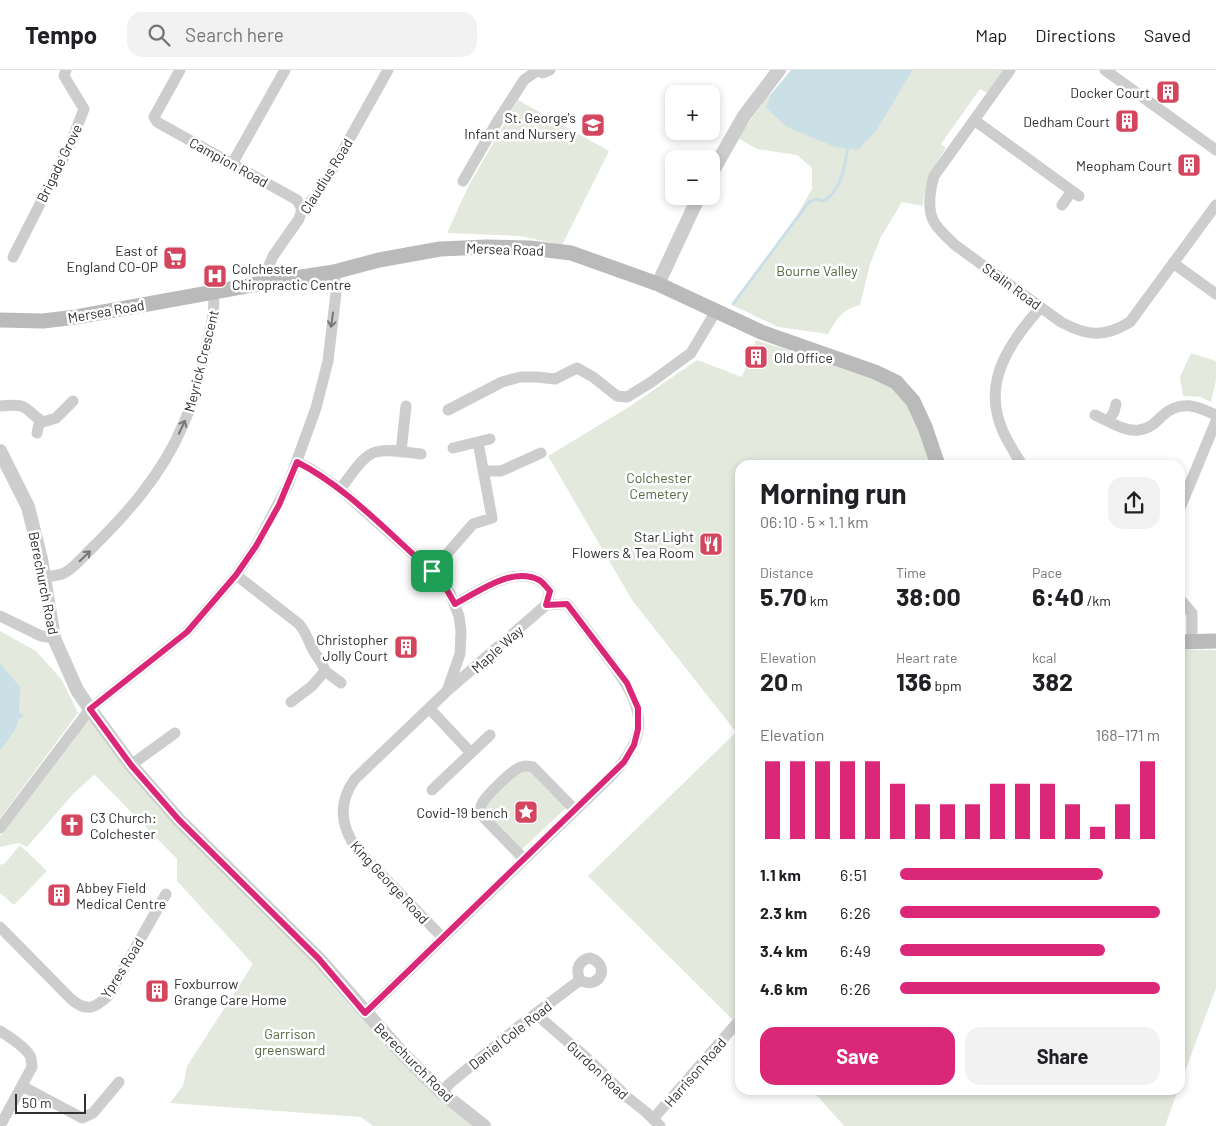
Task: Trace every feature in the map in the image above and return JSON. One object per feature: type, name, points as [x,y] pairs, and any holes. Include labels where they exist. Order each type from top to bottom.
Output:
[{"type":"main road","name":"Mersea Road","points":[[0,320],[59,319],[334,272],[379,260],[440,249],[530,248],[571,253],[658,284],[761,332],[876,372],[896,382],[913,401],[925,427],[936,460]]},
{"type":"main road","points":[[1186,641],[1216,641]]},
{"type":"street","name":"Brigade Grove","points":[[12,256],[70,145],[84,109],[64,76],[66,70]]},
{"type":"street","name":"Campion Road","points":[[180,70],[154,117],[157,122],[297,200],[302,209]]},
{"type":"street","points":[[232,164],[285,70]]},
{"type":"street","name":"Claudius Road","points":[[269,282],[269,263],[299,219],[302,209],[314,198],[327,179],[388,70]]},
{"type":"street","points":[[463,181],[524,80],[538,70],[543,73],[550,70]]},
{"type":"street","points":[[720,158],[744,116],[779,70]]},
{"type":"street","name":"Stalin Road","points":[[1010,70],[934,176],[929,193],[933,220],[955,244],[1061,322],[1092,334],[1117,330],[1130,322],[1216,206]]},
{"type":"street","points":[[1105,70],[1216,150]]},
{"type":"street","points":[[974,120],[1075,193],[1062,205]]},
{"type":"street","points":[[658,284],[695,205]]},
{"type":"street","points":[[1173,263],[1216,294]]},
{"type":"street","points":[[0,828],[90,709],[187,632],[236,575],[256,546],[279,505],[316,408],[328,361],[336,293],[334,272]]},
{"type":"street","name":"Meyrick Crescent","points":[[43,577],[62,574],[71,568],[113,528],[140,497],[161,468],[183,427],[198,382],[213,316],[215,303],[213,292]]},
{"type":"street","points":[[1019,460],[998,417],[995,395],[997,377],[1003,361],[1016,339],[1041,307]]},
{"type":"street","points":[[448,410],[502,382],[520,377],[537,376],[555,380],[577,368],[593,377],[617,396],[627,397],[691,353],[716,311]]},
{"type":"street","points":[[0,406],[20,404],[29,409],[43,422],[56,418],[73,402]]},
{"type":"street","points":[[1108,421],[1114,412],[1116,404]]},
{"type":"street","points":[[401,452],[406,406]]},
{"type":"street","points":[[1095,415],[1124,428],[1138,430],[1150,427],[1165,413],[1181,406],[1196,406],[1216,416]]},
{"type":"street","points":[[37,433],[40,420]]},
{"type":"street","points":[[1185,496],[1216,421]]},
{"type":"street","points":[[453,448],[490,440]]},
{"type":"street","points":[[432,571],[474,524],[492,518],[478,442]]},
{"type":"street","name":"Berechurch Road","points":[[0,451],[28,507],[40,559],[54,638],[77,690],[90,709],[131,765],[179,820],[319,959],[402,1054],[442,1093],[484,1126]]},
{"type":"street","points":[[340,489],[368,456],[376,452],[421,454]]},
{"type":"street","points":[[484,471],[501,471],[541,453]]},
{"type":"street","name":"King George Road","points":[[297,462],[340,489],[432,571],[444,585],[455,604],[460,624],[460,654],[448,691],[355,778],[349,787],[344,802],[343,818],[347,833],[357,849],[442,937]]},
{"type":"street","points":[[236,575],[299,624],[305,631],[312,649],[325,671],[341,682]]},
{"type":"street","points":[[365,1013],[624,762],[634,745],[638,729],[638,708],[627,683],[567,604],[546,605],[550,591],[540,581],[523,576],[496,580],[455,604]]},
{"type":"street","points":[[1185,604],[1192,612],[1186,641]]},
{"type":"street","name":"Maple Way","points":[[448,691],[546,605]]},
{"type":"street","points":[[0,616],[41,636],[54,638]]},
{"type":"street","points":[[460,654],[480,664]]},
{"type":"street","points":[[290,702],[312,686],[325,671]]},
{"type":"street","points":[[430,709],[471,753]]},
{"type":"street","points":[[131,765],[175,732]]},
{"type":"street","points":[[432,790],[490,735]]},
{"type":"street","points":[[524,859],[483,817],[482,805],[516,770],[528,766],[537,770],[575,810]]},
{"type":"street","name":"Ypres Road","points":[[0,927],[71,999],[79,1006],[86,1008],[98,1005],[108,996],[166,894]]},
{"type":"street","name":"Daniel Cole Road","points":[[442,1093],[449,1084],[580,980]]},
{"type":"street","name":"Gurdon Road","points":[[536,1014],[657,1123]]},
{"type":"street","name":"Harrison Road","points":[[657,1123],[735,1025]]},
{"type":"street","points":[[0,1032],[12,1039],[31,1058],[32,1066],[0,1126]]},
{"type":"street","points":[[22,1086],[82,1122],[93,1113],[107,1089],[118,1082]]},
{"type":"green space","name":"Bourne Valley","points":[[913,70],[1004,70],[987,93],[980,89],[941,144],[946,148],[934,168],[925,189],[923,206],[902,202],[881,237],[870,264],[860,305],[849,309],[841,315],[828,334],[778,327],[732,305],[796,217],[812,189],[812,168],[797,155],[757,149],[738,138],[769,94],[875,131]]},
{"type":"green space","points":[[518,100],[609,151],[562,245],[520,236],[447,233],[469,185]]},
{"type":"green space","name":"Colchester Cemetery","points":[[756,340],[833,363],[874,378],[889,386],[906,403],[919,428],[929,460],[735,460],[735,731],[632,600],[548,456],[629,407],[697,360],[742,377]]},
{"type":"green space","points":[[1191,353],[1216,361],[1216,380],[1211,402],[1200,397],[1183,396],[1180,377]]},
{"type":"green space","points":[[0,631],[36,651],[62,680],[78,713],[0,818]]},
{"type":"green space","points":[[1185,650],[1216,650],[1216,988],[1185,1072]]},
{"type":"green space","name":"Garrison greensward","points":[[89,717],[477,1126],[373,1126],[361,1117],[170,1103],[183,1086],[187,1066],[253,964],[177,881],[177,859],[94,775],[74,793],[27,847],[19,843],[0,847],[0,836]]},
{"type":"green space","name":"Colchester Cemetery","points":[[735,733],[735,1022],[588,876]]},
{"type":"green space","points":[[528,768],[566,808],[520,851],[504,834],[505,831],[484,812],[488,799],[515,773]]},
{"type":"green space","points":[[20,845],[47,871],[14,905],[0,893],[0,865],[5,863]]},
{"type":"green space","points":[[816,1095],[1176,1095],[1165,1126],[844,1126]]},
{"type":"shaded area","points":[[791,70],[913,70],[876,131],[858,150],[835,147],[787,127],[766,108],[771,94]]},
{"type":"shaded area","points":[[0,663],[20,687],[19,712],[23,714],[23,717],[19,719],[14,732],[0,751]]},
{"type":"waterway","points":[[733,304],[809,202],[816,199],[823,201],[834,191],[841,178],[848,148]]},
{"type":"place","name":"Docker Court","points":[[1168,92]]},
{"type":"place","name":"Dedham Court","points":[[1127,121]]},
{"type":"place","name":"St. George's Infant and Nursery","points":[[593,125]]},
{"type":"place","name":"Meopham Court","points":[[1189,165]]},
{"type":"place","name":"East of England CO-OP","points":[[175,258]]},
{"type":"place","name":"Colchester Chiropractic Centre","points":[[215,276]]},
{"type":"place","name":"Old Office","points":[[756,357]]},
{"type":"place","name":"Star Light Flowers & Tea Room","points":[[711,544]]},
{"type":"place","name":"Christopher Jolly Court","points":[[406,647]]},
{"type":"place","name":"Covid-19 bench","points":[[526,812]]},
{"type":"place","name":"C3 Church: Colchester","points":[[72,825]]},
{"type":"place","name":"Abbey Field Medical Centre","points":[[59,895]]},
{"type":"place","name":"Foxburrow Grange Care Home","points":[[157,991]]},
{"type":"route","points":[[297,462],[340,489],[432,571],[450,593],[455,604],[496,580],[523,576],[532,577],[540,581],[550,591],[546,605],[567,604],[627,683],[638,708],[638,729],[634,745],[624,762],[611,776],[365,1013],[319,959],[179,820],[131,765],[90,709],[187,632],[236,575],[256,546],[279,505],[297,462]]}]
